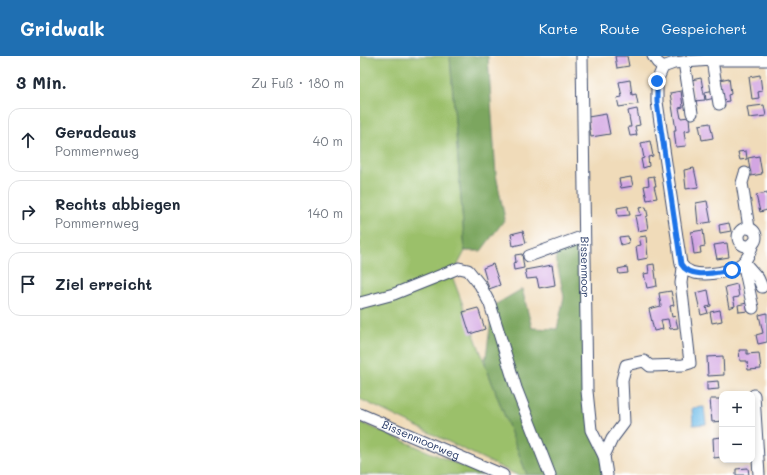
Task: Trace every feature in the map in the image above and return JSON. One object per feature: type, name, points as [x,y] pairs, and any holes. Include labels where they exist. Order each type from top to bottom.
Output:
[{"type":"street","name":"Bissenmoor","points":[[582,56],[587,391],[591,430],[604,456],[607,475]]},
{"type":"street","points":[[653,56],[663,68]]},
{"type":"street","points":[[604,456],[624,423],[622,380],[626,365],[644,361],[650,366],[684,365],[690,363],[681,283],[683,268],[681,264],[657,102],[657,81],[663,68],[674,63],[712,60],[767,60]]},
{"type":"street","points":[[712,60],[718,104]]},
{"type":"street","points":[[684,62],[692,113]]},
{"type":"street","points":[[683,268],[687,271],[699,274],[732,270],[743,263],[750,253],[753,243],[745,246],[740,242],[738,236],[740,231],[749,228],[742,183],[745,173]]},
{"type":"street","points":[[529,256],[584,236]]},
{"type":"street","points":[[743,263],[758,278],[762,287]]},
{"type":"street","points":[[743,263],[753,308]]},
{"type":"street","points":[[360,303],[394,294],[459,268],[468,270],[480,285],[490,304],[516,388],[550,475]]},
{"type":"street","points":[[755,411],[759,475]]},
{"type":"street","name":"Bissenmoorweg","points":[[360,414],[503,475]]},
{"type":"green space","points":[[360,56],[450,56],[465,251],[452,276],[527,475],[517,475],[360,399]]},
{"type":"green space","points":[[450,56],[488,56],[496,175],[505,219],[481,251],[465,251]]},
{"type":"green space","points":[[582,246],[585,393],[602,455],[604,475],[527,475],[485,364],[493,306],[522,289],[532,328],[557,329],[564,297],[555,253]]},
{"type":"green space","points":[[360,422],[482,475],[360,475]]},
{"type":"water","points":[[704,407],[706,424],[693,425],[692,408]]},
{"type":"building","points":[[615,56],[627,56],[629,66],[617,68]]},
{"type":"building","points":[[760,75],[762,91],[758,92],[759,98],[752,99],[749,77]]},
{"type":"building","points":[[701,78],[705,100],[694,101],[691,80]]},
{"type":"building","points":[[729,78],[731,94],[728,95],[729,101],[722,102],[719,80]]},
{"type":"building","points":[[630,80],[632,95],[636,94],[638,104],[619,107],[617,98],[622,97],[619,82]]},
{"type":"building","points":[[714,90],[715,98],[706,100],[705,92]]},
{"type":"building","points":[[681,91],[683,107],[679,108],[681,118],[689,117],[690,130],[684,131],[686,146],[676,147],[674,130],[676,130],[670,93]]},
{"type":"building","points":[[764,105],[766,116],[749,118],[747,107]]},
{"type":"building","points":[[637,109],[640,125],[635,126],[637,135],[630,136],[628,127],[631,127],[628,111]]},
{"type":"building","points":[[606,114],[610,134],[591,137],[588,117]]},
{"type":"building","points":[[710,123],[713,138],[702,140],[699,125]]},
{"type":"building","points":[[650,141],[653,156],[648,157],[649,166],[643,168],[641,159],[644,158],[641,143]]},
{"type":"building","points":[[746,151],[747,159],[740,160],[738,152]]},
{"type":"building","points":[[759,156],[762,174],[751,176],[748,158]]},
{"type":"building","points":[[694,168],[698,187],[686,189],[684,170]]},
{"type":"building","points":[[654,176],[656,186],[654,186],[657,198],[647,200],[644,186],[649,185],[648,177]]},
{"type":"building","points":[[631,177],[633,186],[621,188],[619,179]]},
{"type":"building","points":[[767,193],[767,210],[760,212],[756,195]]},
{"type":"building","points":[[707,201],[711,222],[698,224],[696,203]]},
{"type":"building","points":[[628,206],[630,215],[618,216],[617,208]]},
{"type":"building","points":[[646,207],[648,229],[638,231],[635,216],[641,215],[639,208]]},
{"type":"building","points":[[729,223],[731,231],[720,233],[719,225]]},
{"type":"building","points":[[703,230],[705,246],[700,247],[701,253],[694,254],[691,232]]},
{"type":"building","points":[[523,231],[526,243],[513,246],[511,234]]},
{"type":"building","points":[[628,236],[629,243],[621,245],[619,237]]},
{"type":"building","points":[[646,236],[648,258],[638,260],[636,246],[641,245],[639,237]]},
{"type":"building","points":[[727,243],[729,257],[717,259],[714,245]]},
{"type":"building","points":[[522,254],[524,268],[514,270],[513,263],[516,262],[515,255]]},
{"type":"building","points":[[493,264],[500,285],[489,289],[483,268]]},
{"type":"building","points":[[654,264],[657,286],[647,288],[644,274],[649,273],[648,265]]},
{"type":"building","points":[[552,265],[555,285],[539,288],[537,278],[527,279],[525,270]]},
{"type":"building","points":[[627,267],[628,273],[619,274],[618,269]]},
{"type":"building","points":[[737,284],[739,297],[733,298],[735,306],[729,308],[725,287]]},
{"type":"building","points":[[708,290],[711,306],[706,307],[708,313],[701,315],[696,293]]},
{"type":"building","points":[[671,291],[674,305],[670,306],[672,317],[675,316],[678,328],[670,329],[668,319],[661,320],[663,329],[654,331],[649,309],[661,306],[659,293]]},
{"type":"building","points":[[747,303],[749,311],[739,312],[738,305]]},
{"type":"building","points":[[478,308],[485,329],[470,334],[463,312]]},
{"type":"building","points":[[720,310],[722,321],[712,323],[710,312]]},
{"type":"building","points":[[767,313],[767,342],[758,344],[756,335],[763,333],[759,315]]},
{"type":"building","points":[[739,350],[747,350],[747,354],[759,353],[761,369],[748,370],[747,361],[740,361]]},
{"type":"building","points":[[723,356],[724,375],[708,376],[707,357]]},
{"type":"building","points":[[718,381],[719,389],[707,390],[707,382]]},
{"type":"building","points":[[710,399],[719,399],[719,421],[712,422]]},
{"type":"building","points":[[719,437],[719,457],[714,458],[713,438]]},
{"type":"building","points":[[748,468],[749,475],[736,475],[736,469]]},
{"type":"route","points":[[657,81],[657,102],[681,264],[687,271],[699,274],[732,270]]}]
